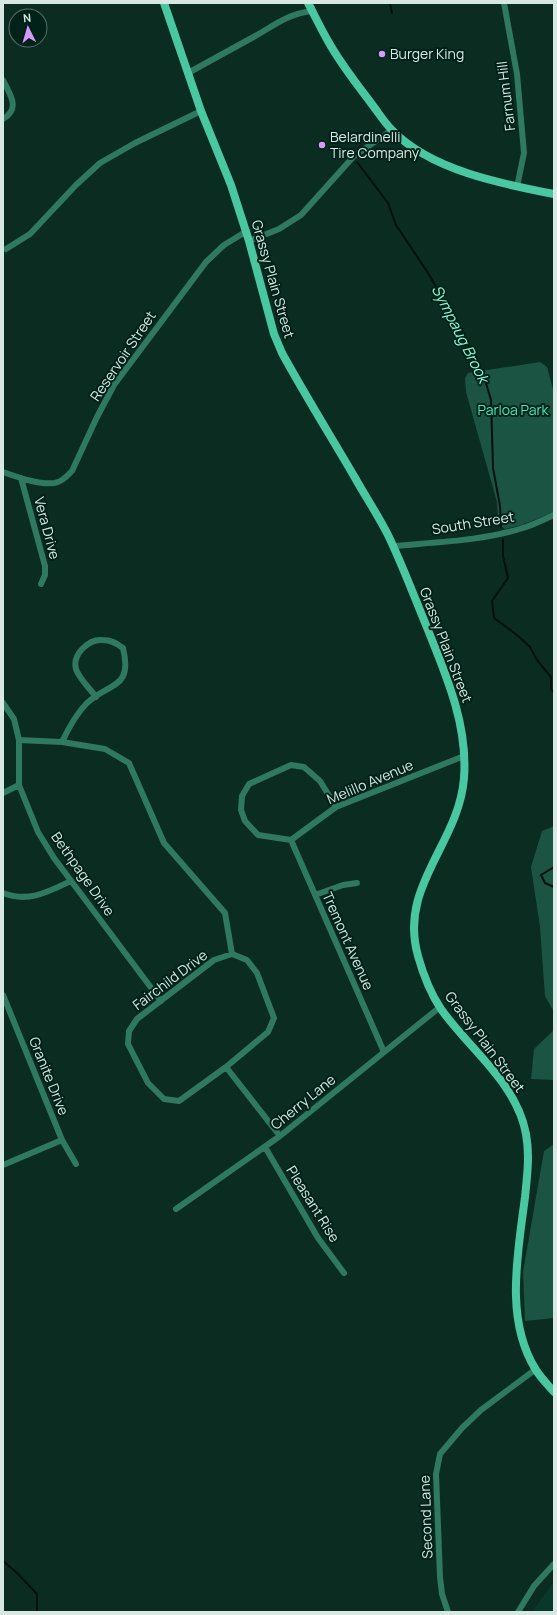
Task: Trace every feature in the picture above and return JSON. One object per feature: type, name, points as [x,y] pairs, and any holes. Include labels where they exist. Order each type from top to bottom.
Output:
[{"type":"main road","name":"Grassy Plain Street","points":[[164,3],[201,112],[231,185],[250,241],[270,319],[282,353],[388,535],[450,687],[459,715],[464,756],[464,779],[459,803],[451,826],[423,882],[416,906],[414,929],[417,954],[425,977],[440,1008],[510,1092],[521,1114],[527,1142],[527,1176],[517,1266],[516,1294],[519,1323],[525,1345],[536,1369],[554,1392]]},
{"type":"main road","points":[[310,6],[328,41],[349,74],[392,130],[423,153],[464,171],[518,187],[554,194]]},
{"type":"street","name":"Farnum Hill","points":[[504,3],[517,74],[524,153],[518,187]]},
{"type":"street","points":[[188,73],[250,39],[284,18],[299,13],[310,6]]},
{"type":"street","points":[[3,80],[14,106],[11,112],[3,119]]},
{"type":"street","points":[[6,249],[30,234],[76,185],[100,163],[135,143],[201,112]]},
{"type":"street","points":[[250,241],[279,230],[301,215],[354,156],[392,130]]},
{"type":"street","name":"Reservoir Street","points":[[3,472],[47,484],[66,478],[72,471],[97,417],[118,380],[206,262],[224,245],[246,231]]},
{"type":"street","name":"Vera Drive","points":[[21,478],[45,566],[45,575],[41,584]]},
{"type":"street","name":"South Street","points":[[393,546],[476,538],[526,527],[554,515]]},
{"type":"street","points":[[62,742],[71,723],[88,702],[96,697],[120,682],[124,672],[126,660],[123,648],[114,641],[94,641],[86,645],[76,661],[76,669],[96,697]]},
{"type":"street","name":"Bethpage Drive","points":[[3,703],[14,719],[19,740],[19,784],[38,832],[70,881],[161,1001]]},
{"type":"street","points":[[19,740],[62,742],[104,749],[129,763],[164,843],[225,913],[232,954]]},
{"type":"street","name":"Melillo Avenue","points":[[291,840],[336,807],[464,756]]},
{"type":"street","points":[[291,840],[258,836],[245,821],[241,810],[242,796],[249,784],[291,765],[304,767],[320,781],[336,807]]},
{"type":"street","points":[[3,793],[19,784]]},
{"type":"street","name":"Tremont Avenue","points":[[291,840],[384,1052]]},
{"type":"street","points":[[3,893],[17,898],[36,896],[70,881]]},
{"type":"street","points":[[315,895],[343,884],[357,883]]},
{"type":"street","name":"Fairchild Drive","points":[[232,954],[247,960],[257,973],[274,1018],[268,1032],[226,1067],[179,1101],[164,1099],[148,1083],[128,1044],[129,1031],[137,1019],[214,960],[232,954]]},
{"type":"street","name":"Granite Drive","points":[[3,995],[62,1140],[76,1164]]},
{"type":"street","name":"Cherry Lane","points":[[176,1210],[280,1136],[440,1008]]},
{"type":"street","points":[[226,1067],[280,1136]]},
{"type":"street","points":[[3,1165],[62,1140]]},
{"type":"street","name":"Pleasant Rise","points":[[265,1147],[318,1238],[344,1273]]},
{"type":"street","name":"Second Lane","points":[[448,1612],[442,1594],[440,1577],[436,1474],[440,1454],[448,1443],[481,1410],[536,1369]]},
{"type":"street","points":[[518,1612],[534,1586],[554,1564]]},
{"type":"shaded area","points":[[554,1581],[554,1612],[532,1612]]},
{"type":"green space","name":"Parloa Park","points":[[540,362],[547,367],[554,393],[554,512],[522,525],[505,529],[499,521],[497,502],[466,392],[465,378],[468,373]]},
{"type":"green space","points":[[554,826],[554,1012],[545,996],[540,927],[531,867],[542,831]]},
{"type":"green space","points":[[554,1030],[554,1080],[531,1079],[534,1049]]},
{"type":"green space","points":[[554,1144],[554,1318],[525,1321],[523,1272],[544,1151]]},
{"type":"waterway","name":"Sympaug Brook","points":[[390,3],[392,13]]},
{"type":"waterway","name":"Sympaug Brook","points":[[357,162],[388,203],[396,225],[428,273],[458,325],[486,383],[491,400],[493,468],[500,506],[501,527]]},
{"type":"waterway","name":"Sympaug Brook","points":[[503,539],[503,556],[508,578],[492,601],[494,618],[530,647],[537,660],[551,677],[551,689],[554,692]]},
{"type":"waterway","name":"Sympaug Brook","points":[[554,867],[541,875],[545,883],[554,887]]},
{"type":"waterway","points":[[3,1561],[37,1594],[37,1612]]},
{"type":"place","name":"Burger King","points":[[382,54]]},
{"type":"place","name":"Belardinelli Tire Company","points":[[322,145]]}]
